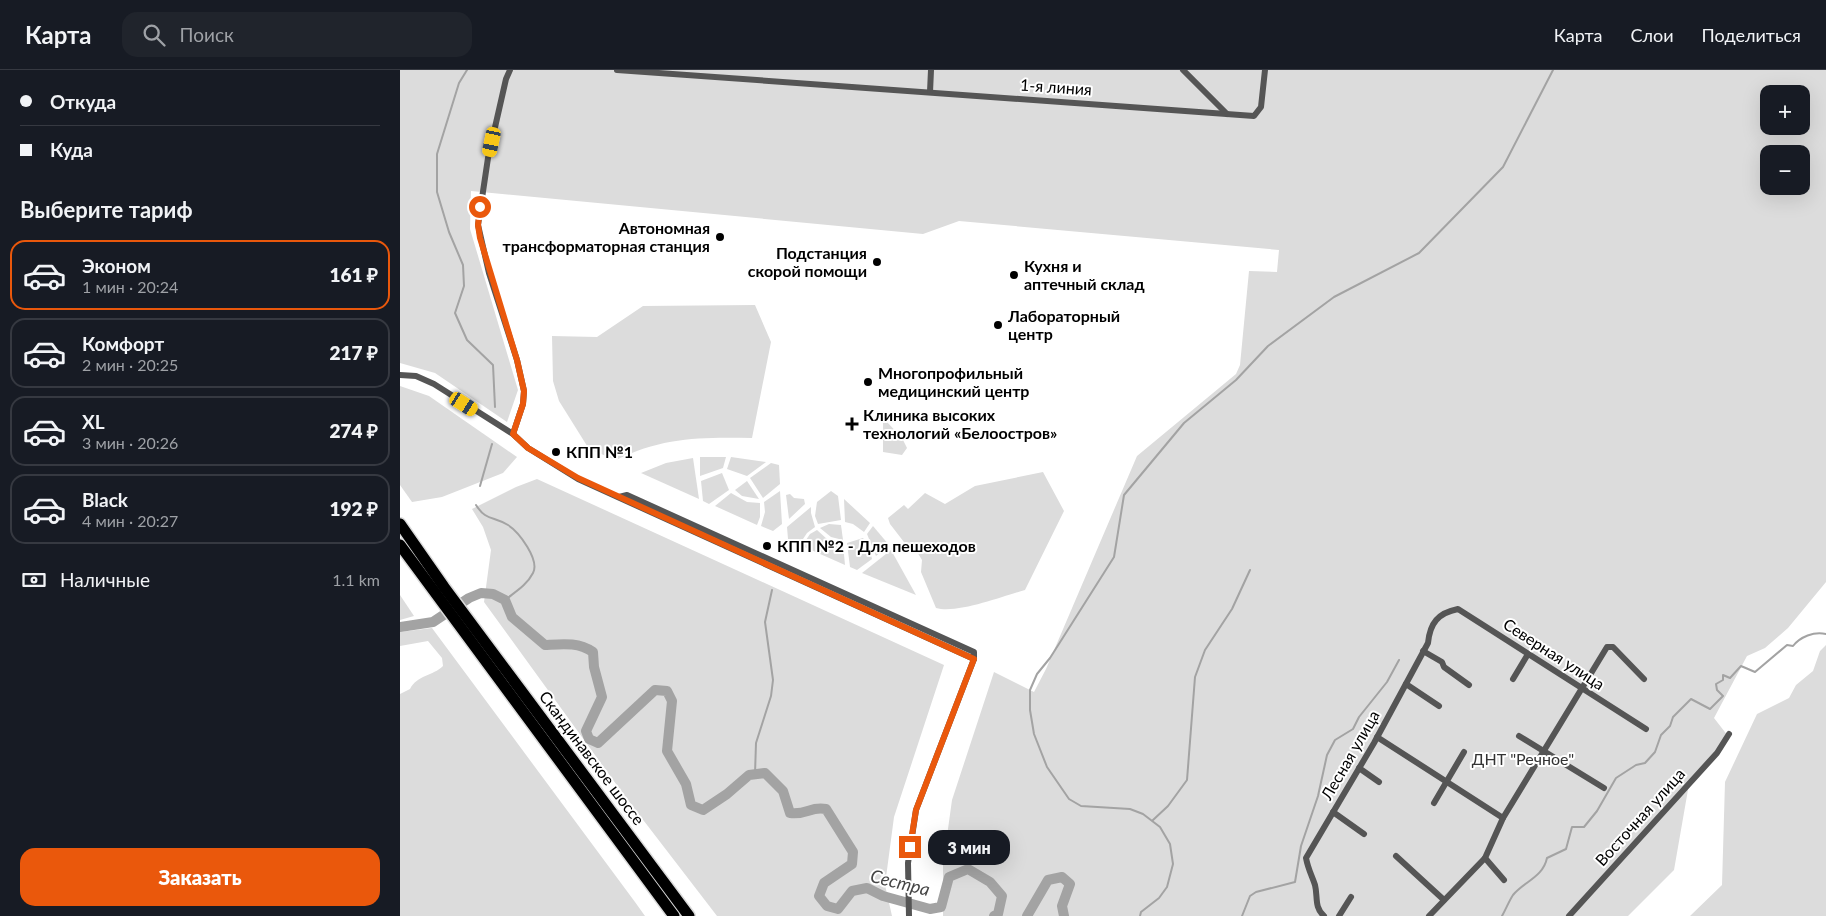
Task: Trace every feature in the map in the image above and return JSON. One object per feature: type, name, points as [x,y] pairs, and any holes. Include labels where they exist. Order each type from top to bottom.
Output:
[{"type":"highway","points":[[400,524],[440,590],[463,622]]},
{"type":"highway","points":[[400,545],[440,590]]},
{"type":"highway","name":"Скандинавское шоссе","points":[[463,622],[674,916]]},
{"type":"highway","name":"Скандинавское шоссе","points":[[463,622],[689,916]]},
{"type":"street","points":[[510,70],[506,79],[488,158],[478,225],[489,274],[517,360],[524,391],[523,404],[513,434]]},
{"type":"street","name":"1-я линия","points":[[617,70],[1254,116],[1262,107],[1265,70]]},
{"type":"street","points":[[930,92],[931,70]]},
{"type":"street","points":[[1183,70],[1227,114]]},
{"type":"street","points":[[400,375],[416,376],[434,384],[513,434],[538,455],[578,478],[619,497],[627,495],[974,652],[974,659],[916,810],[908,863],[907,891],[909,916]]},
{"type":"street","name":"Северная улица","points":[[1444,612],[1458,609],[1646,730]]},
{"type":"street","name":"Лесная улица","points":[[1322,916],[1317,905],[1315,886],[1308,872],[1306,858],[1406,684],[1423,651],[1433,622],[1444,612]]},
{"type":"street","points":[[1429,916],[1485,858],[1503,818],[1604,650],[1610,646],[1644,679]]},
{"type":"street","points":[[1423,651],[1442,662],[1444,667],[1469,685]]},
{"type":"street","points":[[1513,679],[1528,654]]},
{"type":"street","points":[[1406,684],[1439,706]]},
{"type":"street","name":"Восточная улица","points":[[1570,916],[1717,753],[1729,734]]},
{"type":"street","points":[[1519,736],[1604,788]]},
{"type":"street","points":[[1377,737],[1503,818]]},
{"type":"street","points":[[1434,803],[1464,752]]},
{"type":"street","points":[[1359,768],[1379,782]]},
{"type":"street","points":[[1333,812],[1364,834]]},
{"type":"street","points":[[1396,856],[1444,900]]},
{"type":"street","points":[[1485,858],[1504,880]]},
{"type":"street","points":[[1339,916],[1351,897]]},
{"type":"green space","name":"ДНТ \"Речное\"","points":[[400,70],[1826,70],[1826,582],[1788,628],[1765,648],[1747,656],[1714,718],[1728,736],[1689,784],[1674,870],[1628,916],[943,916],[943,865],[952,800],[994,672],[1034,692],[1046,669],[1137,456],[1236,374],[1240,365],[1249,271],[1277,272],[1279,250],[959,221],[923,234],[471,191],[470,229],[518,390],[507,422],[435,373],[400,363]]},
{"type":"green space","points":[[755,305],[771,342],[752,438],[699,438],[682,440],[633,452],[616,460],[589,449],[559,401],[553,381],[552,336],[597,337],[643,306]]},
{"type":"green space","points":[[400,386],[429,396],[517,457],[503,473],[442,497],[412,502],[400,485]]},
{"type":"green space","points":[[887,422],[902,438],[907,448],[902,455],[883,452],[883,423]]},
{"type":"green space","points":[[700,457],[726,457],[723,468],[700,476]]},
{"type":"green space","points":[[731,457],[766,462],[747,476],[727,469]]},
{"type":"green space","points":[[693,458],[699,499],[641,473],[666,463]]},
{"type":"green space","points":[[771,463],[779,465],[780,484],[763,498],[750,478]]},
{"type":"green space","points":[[1043,472],[1064,511],[1025,590],[968,607],[956,609],[936,608],[921,572],[922,560],[914,547],[907,546],[890,524],[888,518],[904,505],[908,509],[925,493],[945,504],[975,486]]},
{"type":"green space","points":[[722,473],[729,490],[709,504],[703,501],[701,481]]},
{"type":"green space","points":[[537,479],[944,665],[894,817],[885,885],[892,916],[717,916],[624,795],[484,602],[491,550],[483,527],[472,509],[516,487]]},
{"type":"green space","points":[[747,481],[759,499],[742,496],[735,490]]},
{"type":"green space","points":[[780,491],[782,524],[773,531],[761,526],[765,512],[764,502]]},
{"type":"green space","points":[[831,491],[838,496],[841,520],[818,524],[815,516],[817,502]]},
{"type":"green space","points":[[731,493],[747,502],[760,503],[760,517],[757,525],[715,506]]},
{"type":"green space","points":[[790,494],[794,498],[804,499],[805,504],[789,519],[786,495]]},
{"type":"green space","points":[[844,499],[870,523],[864,532],[853,524],[845,522]]},
{"type":"green space","points":[[811,507],[815,527],[807,533],[799,545],[788,539],[787,527]]},
{"type":"green space","points":[[829,524],[841,525],[843,540],[831,537],[820,528]]},
{"type":"green space","points":[[873,526],[889,545],[876,556],[867,534]]},
{"type":"green space","points":[[817,530],[828,540],[843,544],[845,565],[802,546],[810,534]]},
{"type":"green space","points":[[863,538],[869,547],[872,559],[857,570],[850,567],[847,543]]},
{"type":"green space","points":[[891,550],[916,595],[862,573]]},
{"type":"green space","points":[[400,595],[414,616],[400,620]]},
{"type":"green space","points":[[432,628],[645,916],[400,916],[400,694],[410,689],[421,678],[443,666],[442,658],[428,641],[400,646],[400,632]]},
{"type":"green space","points":[[1826,645],[1826,916],[1690,916],[1722,885],[1725,782],[1757,714],[1789,698],[1796,685],[1813,671],[1820,651]]},
{"type":"waterway","points":[[467,70],[459,83],[437,154],[437,192],[449,232],[463,265],[464,286],[455,313],[467,340],[493,365],[495,407]]},
{"type":"waterway","points":[[1140,916],[1141,912],[1159,898],[1167,887],[1173,864],[1170,844],[1160,827],[1143,814],[1130,809],[1081,806],[1069,799],[1047,767],[1034,734],[1030,710],[1030,690],[1037,674],[1050,658],[1114,557],[1124,495],[1184,423],[1236,380],[1268,346],[1334,297],[1419,253],[1503,167],[1553,70]]},
{"type":"waterway","points":[[480,486],[492,444]]},
{"type":"waterway","points":[[476,505],[483,514],[503,522],[513,529],[523,540],[534,561],[533,573],[528,581],[505,600]]},
{"type":"waterway","points":[[1153,820],[1168,806],[1187,780],[1195,677],[1205,650],[1232,609],[1250,570]]},
{"type":"waterway","points":[[755,774],[756,743],[771,696],[773,680],[765,622],[772,590]]},
{"type":"waterway","name":"Сестра","points":[[400,627],[433,622],[469,598],[481,593],[493,594],[505,600],[512,617],[545,645],[576,645],[593,652],[594,667],[602,697],[586,731],[589,739],[598,743],[655,690],[667,691],[672,701],[667,751],[686,784],[691,805],[703,810],[727,794],[749,775],[765,773],[783,791],[790,813],[801,813],[821,808],[826,809],[853,852],[852,864],[824,883],[819,896],[827,906],[838,909],[852,891],[867,888],[883,896],[930,909],[941,907],[949,877],[968,869],[990,882],[1002,896],[998,914],[994,916]]},
{"type":"waterway","points":[[1502,916],[1513,895],[1542,870],[1547,858],[1566,849],[1572,827],[1584,827],[1597,811],[1616,778],[1636,765],[1645,763],[1655,752],[1661,735],[1670,726],[1673,717],[1691,699],[1710,709],[1723,696],[1717,690],[1716,684],[1723,680],[1723,675],[1730,678],[1741,666],[1755,672],[1787,645],[1793,646],[1803,637],[1812,634],[1826,634]]},
{"type":"waterway","points":[[1242,916],[1250,896],[1256,892],[1295,882],[1301,846],[1318,796],[1327,755],[1335,740],[1353,729],[1359,717],[1387,682],[1399,660]]},
{"type":"waterway","name":"Сестра","points":[[1027,916],[1048,880],[1062,877],[1070,884],[1062,906],[1064,916]]},
{"type":"place","name":"Автономная трансформаторная станция","points":[[720,237]]},
{"type":"place","name":"Подстанция скорой помощи","points":[[877,262]]},
{"type":"place","name":"Кухня и аптечный склад","points":[[1014,275]]},
{"type":"place","name":"Лабораторный центр","points":[[998,325]]},
{"type":"place","name":"Многопрофильный медицинский центр","points":[[868,382]]},
{"type":"place","name":"Клиника высоких технологий «Белоостров»","points":[[852,424]]},
{"type":"place","name":"КПП №1","points":[[556,452]]},
{"type":"place","name":"КПП №2 - Для пешеходов","points":[[767,546]]},
{"type":"route","points":[[480,207],[478,225],[484,255],[517,360],[524,391],[523,404],[513,434],[528,448],[578,478],[974,659],[916,810],[910,847]]}]
